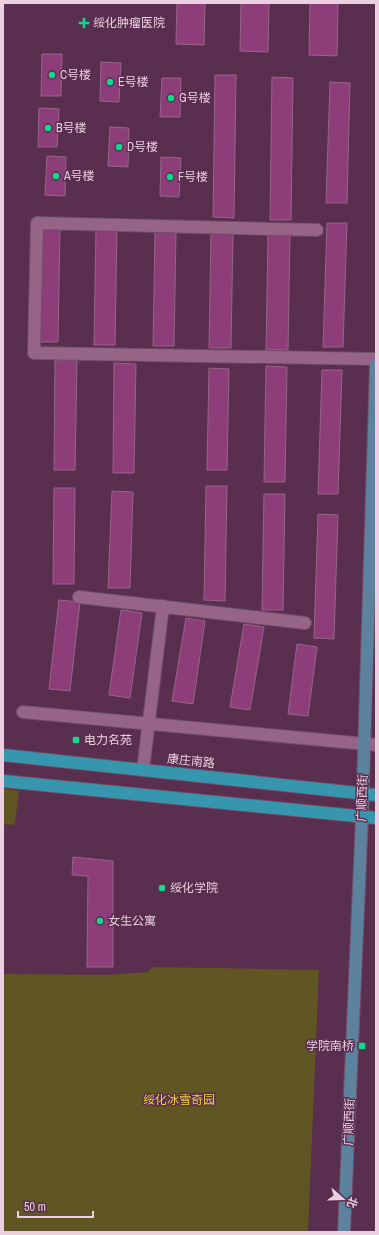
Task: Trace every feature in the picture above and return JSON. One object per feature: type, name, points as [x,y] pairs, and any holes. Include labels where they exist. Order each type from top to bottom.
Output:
[{"type":"highway","name":"康庄南路","points":[[3,755],[376,795]]},
{"type":"highway","points":[[3,780],[376,818]]},
{"type":"main road","name":"广顺西街","points":[[344,1232],[362,817],[376,365]]},
{"type":"street","points":[[316,230],[37,223],[34,352],[376,359]]},
{"type":"street","points":[[79,597],[305,623]]},
{"type":"street","points":[[143,770],[163,606]]},
{"type":"street","points":[[24,712],[376,745]]},
{"type":"green space","points":[[3,789],[19,791],[15,823],[13,825],[3,824]]},
{"type":"green space","name":"绥化冰雪奇园","points":[[153,967],[319,970],[308,1232],[3,1232],[3,974],[108,975],[148,972]]},
{"type":"building","points":[[177,3],[205,3],[204,45],[176,44]]},
{"type":"building","points":[[241,3],[269,3],[268,52],[240,51]]},
{"type":"building","points":[[310,3],[338,3],[337,56],[309,55]]},
{"type":"building","name":"C号楼","points":[[42,54],[62,54],[61,96],[41,96]]},
{"type":"building","name":"E号楼","points":[[101,62],[121,63],[119,102],[100,101]]},
{"type":"building","points":[[215,75],[236,75],[234,218],[213,217]]},
{"type":"building","points":[[272,77],[293,78],[291,220],[270,220]]},
{"type":"building","name":"G号楼","points":[[162,78],[181,78],[180,117],[160,117]]},
{"type":"building","points":[[330,82],[350,83],[347,203],[326,203]]},
{"type":"building","name":"B号楼","points":[[39,108],[59,109],[57,147],[38,147]]},
{"type":"building","name":"D号楼","points":[[110,127],[129,128],[128,167],[108,166]]},
{"type":"building","name":"A号楼","points":[[47,156],[66,157],[65,196],[45,195]]},
{"type":"building","name":"F号楼","points":[[161,157],[181,158],[179,197],[160,196]]},
{"type":"building","points":[[327,223],[347,223],[343,347],[323,347]]},
{"type":"building","points":[[39,226],[60,227],[58,342],[37,342]]},
{"type":"building","points":[[96,229],[117,229],[115,345],[94,345]]},
{"type":"building","points":[[155,230],[176,231],[174,346],[153,346]]},
{"type":"building","points":[[211,232],[233,232],[231,348],[209,348]]},
{"type":"building","points":[[268,234],[290,234],[288,350],[266,350]]},
{"type":"building","points":[[55,360],[77,360],[75,470],[54,470]]},
{"type":"building","points":[[114,363],[136,364],[134,473],[113,473]]},
{"type":"building","points":[[266,366],[287,367],[285,482],[264,482]]},
{"type":"building","points":[[209,368],[229,369],[227,470],[207,470]]},
{"type":"building","points":[[322,370],[342,370],[338,494],[318,494]]},
{"type":"building","points":[[206,486],[227,486],[225,601],[204,600]]},
{"type":"building","points":[[54,488],[75,488],[74,584],[53,584]]},
{"type":"building","points":[[112,491],[133,492],[130,588],[108,588]]},
{"type":"building","points":[[264,494],[285,494],[283,610],[262,610]]},
{"type":"building","points":[[318,514],[338,515],[334,639],[314,638]]},
{"type":"building","points":[[59,600],[80,602],[70,691],[49,689]]},
{"type":"building","points":[[121,610],[142,613],[130,698],[109,695]]},
{"type":"building","points":[[186,618],[205,621],[193,704],[172,701]]},
{"type":"building","points":[[244,624],[264,627],[250,710],[230,707]]},
{"type":"building","points":[[297,644],[317,647],[308,716],[288,714]]},
{"type":"building","name":"女生公寓","points":[[73,857],[113,861],[113,967],[87,967],[88,876],[72,875]]},
{"type":"place","name":"绥化肿瘤医院","points":[[84,23]]},
{"type":"place","name":"C号楼","points":[[52,75]]},
{"type":"place","name":"E号楼","points":[[110,82]]},
{"type":"place","name":"G号楼","points":[[171,98]]},
{"type":"place","name":"B号楼","points":[[48,128]]},
{"type":"place","name":"D号楼","points":[[119,147]]},
{"type":"place","name":"A号楼","points":[[56,176]]},
{"type":"place","name":"F号楼","points":[[170,177]]},
{"type":"place","name":"电力名苑","points":[[76,740]]},
{"type":"place","name":"绥化学院","points":[[162,888]]},
{"type":"place","name":"女生公寓","points":[[100,921]]},
{"type":"place","name":"学院南桥","points":[[362,1046]]}]
